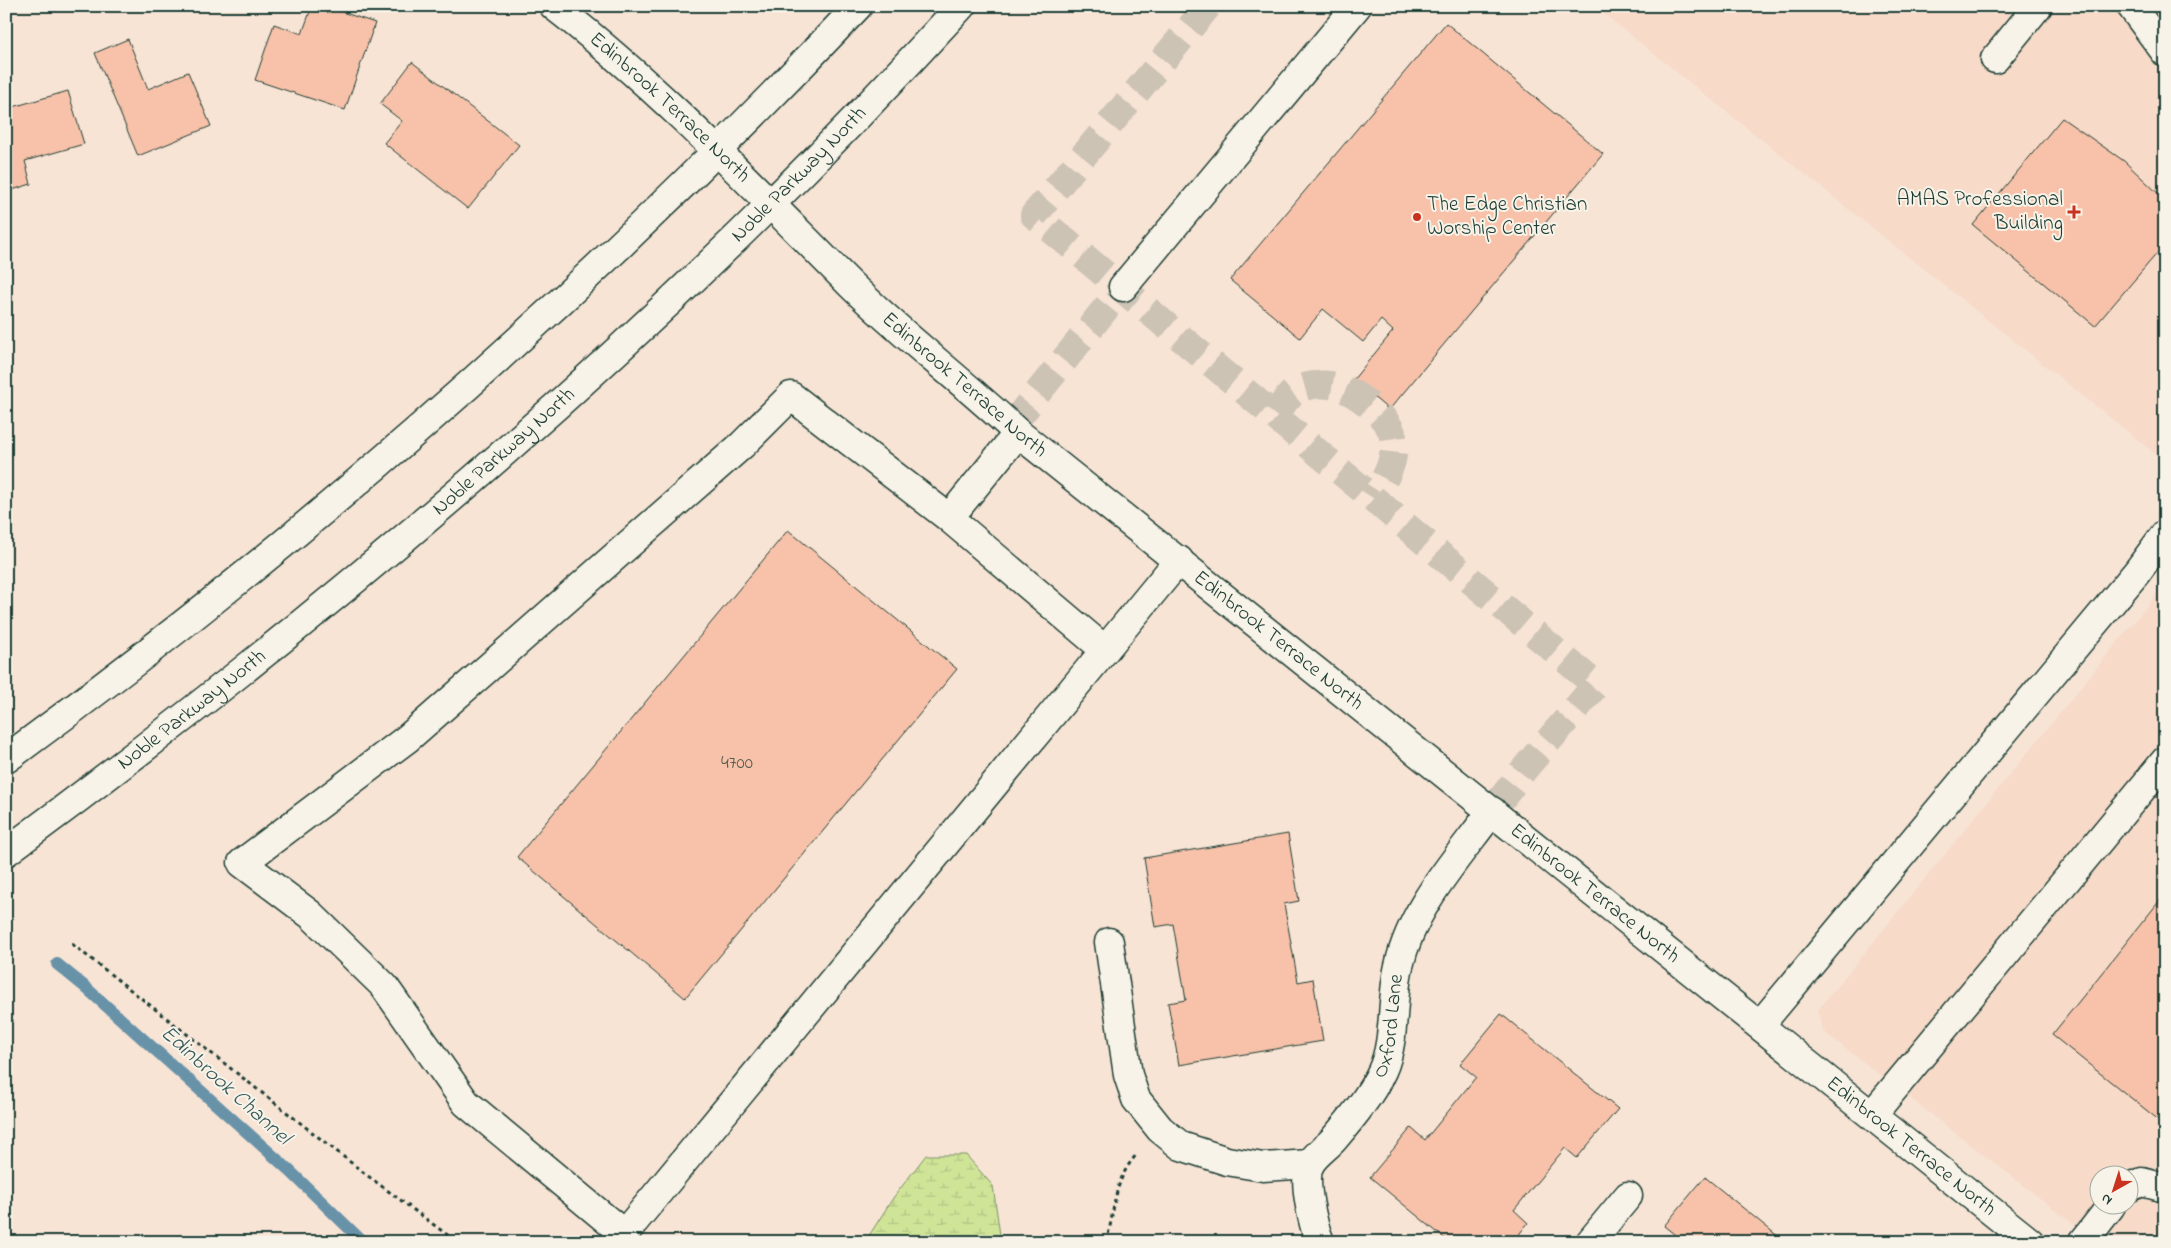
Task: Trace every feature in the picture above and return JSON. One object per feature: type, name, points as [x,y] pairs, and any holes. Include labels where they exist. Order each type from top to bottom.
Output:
[{"type":"street","name":"Edinbrook Terrace North","points":[[554,6],[607,48],[717,150],[852,285],[902,332],[1018,433],[1872,1115],[2002,1233],[2030,1242]]},
{"type":"street","points":[[6,759],[191,617],[335,500],[518,339],[717,150],[858,6]]},
{"type":"street","name":"Noble Parkway North","points":[[6,852],[83,796],[322,609],[435,514],[598,369],[772,203],[962,6]]},
{"type":"street","points":[[1123,287],[1358,6]]},
{"type":"street","points":[[1994,59],[2038,6]]},
{"type":"street","points":[[2131,6],[2165,52]]},
{"type":"street","points":[[1105,650],[949,518],[791,396],[735,451],[408,738],[242,864],[312,915],[384,986],[466,1103],[624,1234],[1105,650],[1179,560]]},
{"type":"street","points":[[949,518],[1018,433]]},
{"type":"street","points":[[1760,1025],[2131,579],[2165,534]]},
{"type":"street","points":[[1872,1115],[2165,761]]},
{"type":"street","name":"Oxford Lane","points":[[1310,1164],[1334,1138],[1364,1099],[1382,1070],[1389,1045],[1398,967],[1407,937],[1422,907],[1492,811]]},
{"type":"street","points":[[1109,942],[1128,1075],[1136,1099],[1160,1129],[1182,1146],[1227,1161],[1263,1167],[1310,1164],[1308,1194],[1314,1228],[1320,1242]]},
{"type":"street","points":[[2138,1184],[2142,1182],[2165,1188]]},
{"type":"street","points":[[1590,1242],[1628,1196]]},
{"type":"street","points":[[2083,1242],[2103,1216]]},
{"type":"path","points":[[72,944],[353,1164],[457,1242]]},
{"type":"path","points":[[1106,1242],[1117,1187],[1134,1157],[1160,1129]]},
{"type":"shaded area","points":[[1594,6],[2165,6],[2165,461],[2157,455]]},
{"type":"shaded area","points":[[2165,584],[2165,1242],[2097,1242],[1823,1031],[1818,1010]]},
{"type":"green space","points":[[926,1155],[966,1155],[993,1186],[1000,1235],[997,1242],[865,1242],[893,1198]]},
{"type":"building","points":[[312,6],[324,6],[375,23],[345,110],[255,80],[274,24],[302,34]]},
{"type":"building","name":"The Edge Christian Worship Center","points":[[1446,23],[1603,154],[1389,410],[1353,380],[1393,331],[1381,320],[1363,342],[1323,309],[1300,338],[1230,280]]},
{"type":"building","points":[[128,39],[148,89],[188,72],[211,126],[138,156],[95,53]]},
{"type":"building","points":[[412,62],[519,145],[468,209],[384,143],[402,121],[380,104]]},
{"type":"building","points":[[68,91],[84,144],[25,161],[31,184],[6,192],[6,109]]},
{"type":"building","name":"AMAS Professional Building","points":[[2062,118],[2124,161],[2165,200],[2165,244],[2095,326],[1973,225]]},
{"type":"building","points":[[788,530],[957,669],[685,998],[517,857]]},
{"type":"building","points":[[1288,834],[1299,901],[1284,904],[1298,982],[1313,979],[1323,1041],[1179,1065],[1168,1003],[1186,1000],[1173,924],[1155,927],[1144,858]]},
{"type":"building","points":[[2165,894],[2165,1125],[2052,1035]]},
{"type":"building","points":[[1501,1014],[1618,1109],[1577,1158],[1565,1148],[1514,1210],[1528,1223],[1513,1242],[1449,1242],[1370,1177],[1411,1128],[1425,1140],[1476,1077],[1460,1064]]},
{"type":"building","points":[[1705,1177],[1785,1242],[1677,1242],[1679,1238],[1664,1226]]},
{"type":"waterway","name":"Edinbrook Channel","points":[[57,964],[289,1170],[363,1242]]},
{"type":"tunnel","points":[[1208,6],[1034,215],[1596,685],[1526,767],[1492,811]]},
{"type":"tunnel","points":[[1011,426],[1123,287]]},
{"type":"tunnel","points":[[1275,415],[1293,393],[1301,388],[1315,385],[1339,387],[1354,394],[1372,407],[1391,430],[1394,446],[1392,462],[1373,498]]},
{"type":"place","name":"AMAS Professional Building","points":[[2074,212]]},
{"type":"place","name":"The Edge Christian Worship Center","points":[[1417,217]]}]
